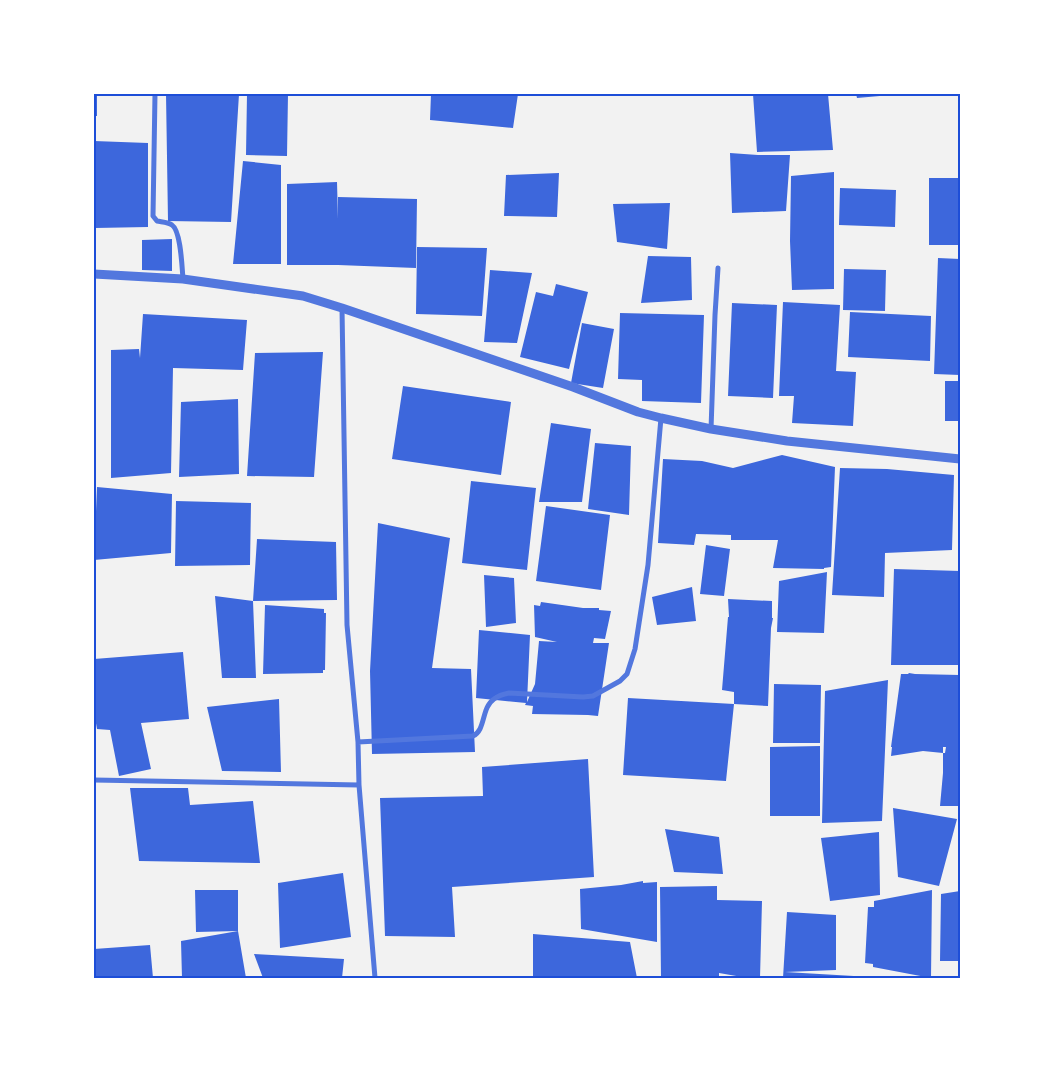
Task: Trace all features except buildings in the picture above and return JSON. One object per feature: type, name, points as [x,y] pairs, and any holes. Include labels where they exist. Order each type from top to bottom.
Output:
[{"type":"street","points":[[156,94],[153,216],[157,221],[170,223],[175,228],[181,254],[183,279]]},
{"type":"street","points":[[711,429],[718,268]]},
{"type":"street","points":[[94,274],[183,279],[303,296],[638,412],[711,429],[787,441],[960,459]]},
{"type":"street","points":[[342,308],[347,625],[358,742],[375,978]]},
{"type":"street","points":[[358,742],[474,736],[480,731],[488,705],[492,700],[500,696],[509,693],[593,696],[620,681],[627,674],[635,649],[648,565],[661,418]]},
{"type":"street","points":[[94,780],[360,785]]}]
